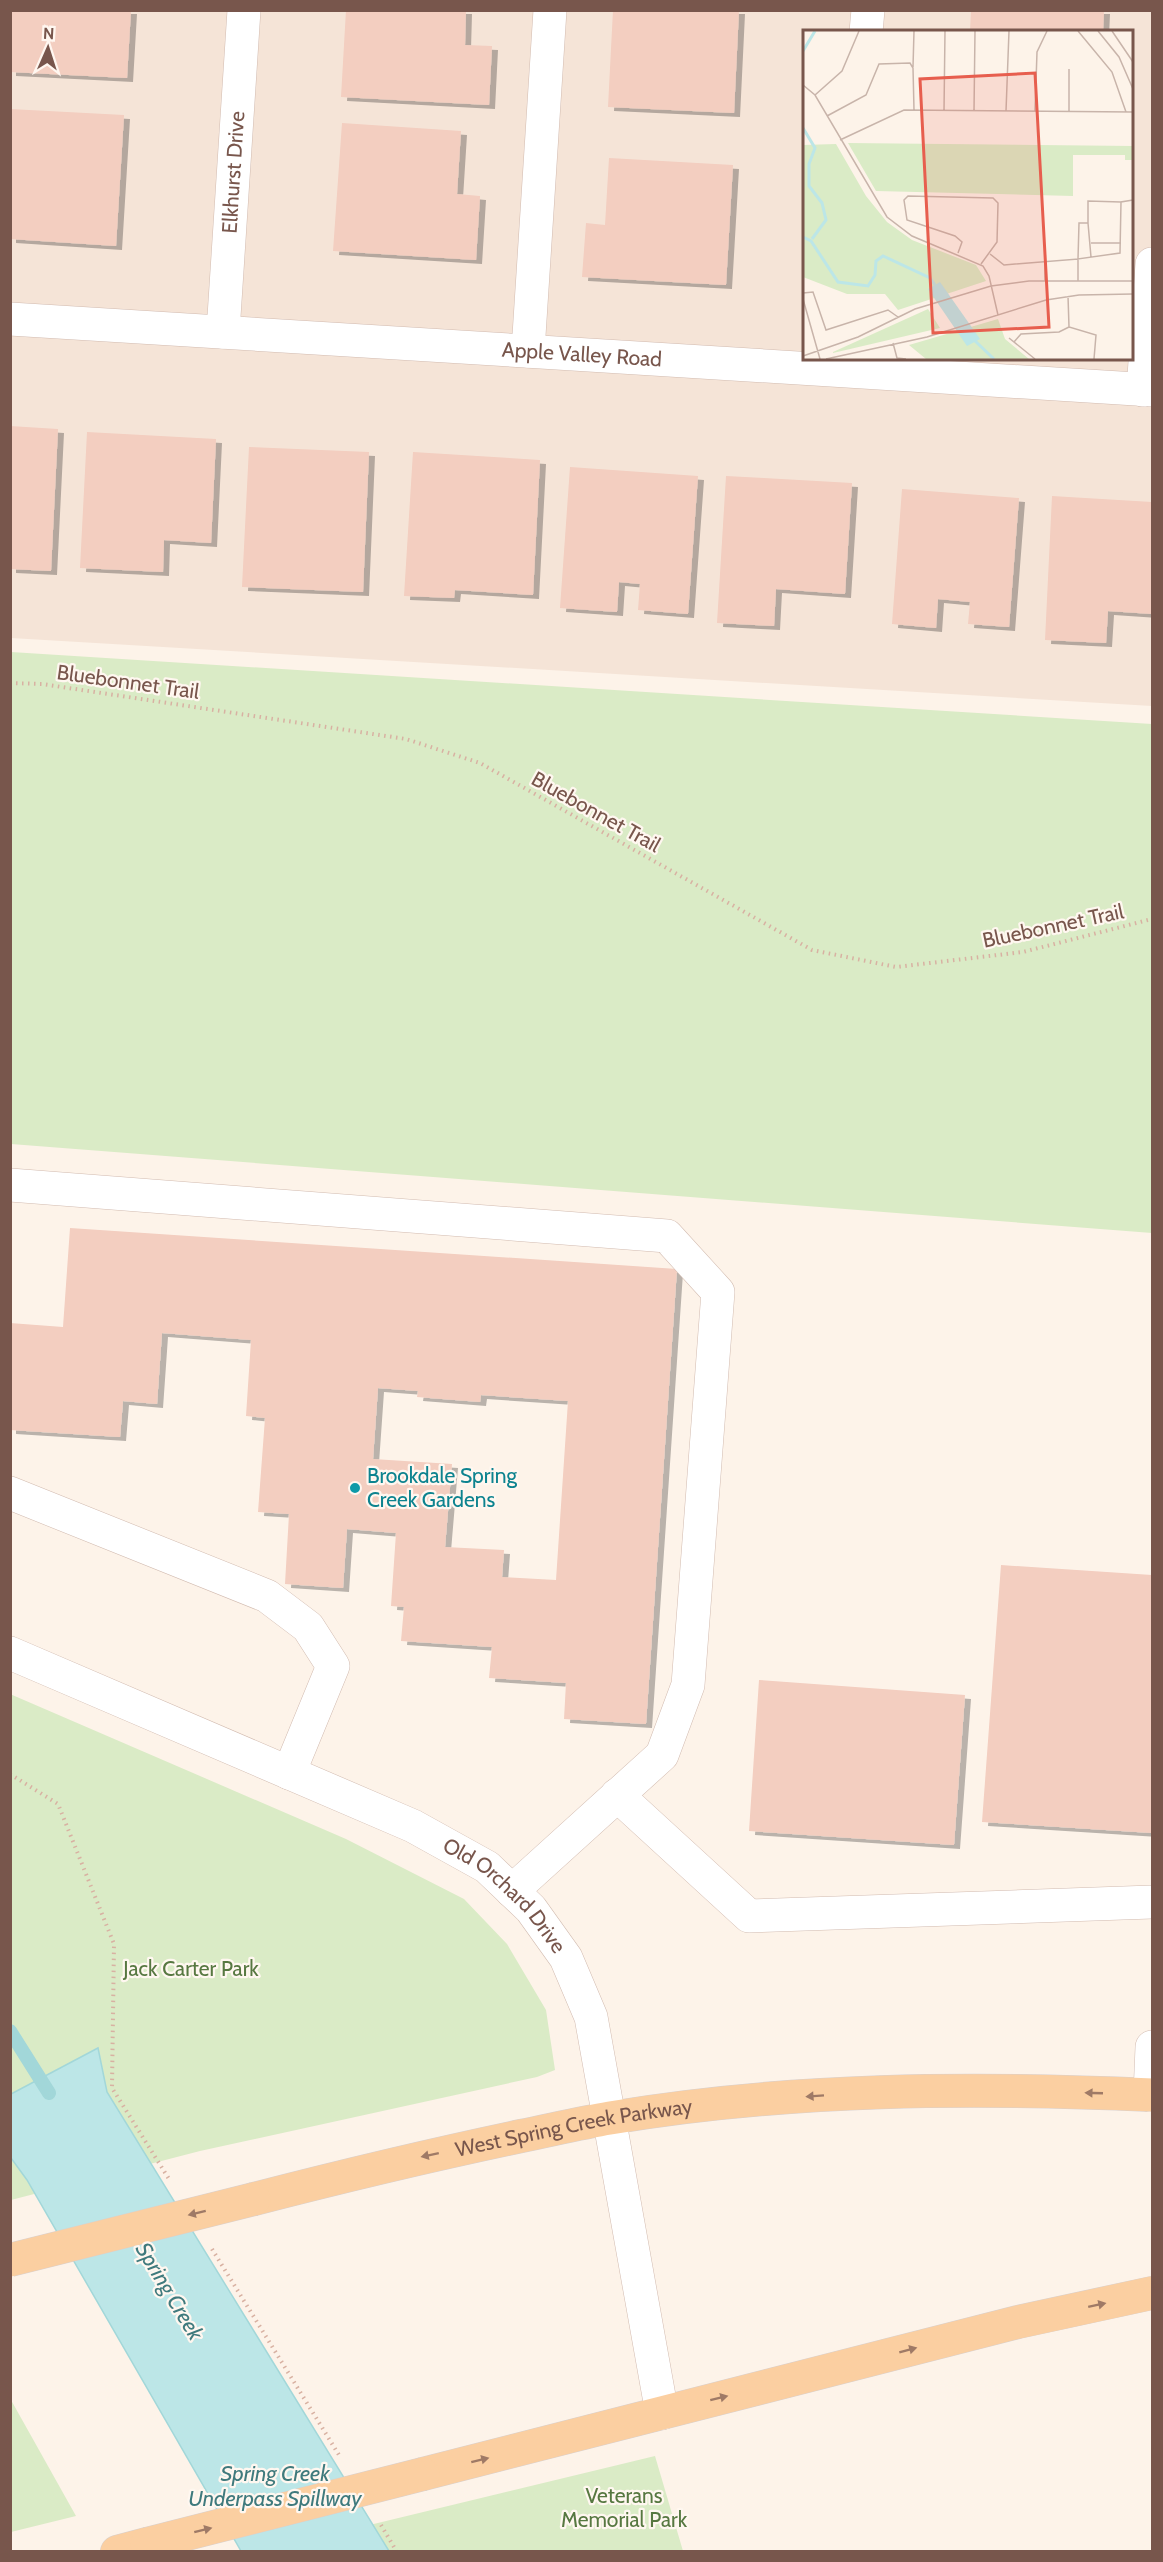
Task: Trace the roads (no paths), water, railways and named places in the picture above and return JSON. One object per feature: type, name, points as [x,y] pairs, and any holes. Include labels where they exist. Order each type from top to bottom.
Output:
[{"type":"main road","name":"West Spring Creek Parkway","points":[[10,2260],[396,2162],[610,2118],[745,2101],[874,2092],[987,2089],[1151,2095]]},
{"type":"main road","points":[[132,2548],[1018,2322],[1152,2292]]},
{"type":"street","name":"Elkhurst Drive","points":[[223,332],[244,10]]},
{"type":"street","points":[[528,351],[550,10]]},
{"type":"street","points":[[866,30],[868,10]]},
{"type":"street","points":[[1148,390],[1152,264]]},
{"type":"street","name":"Apple Valley Road","points":[[10,319],[528,351],[846,365],[1148,390]]},
{"type":"street","points":[[10,1185],[667,1236],[718,1292],[688,1684],[662,1755],[512,1891]]},
{"type":"street","points":[[10,1493],[267,1596],[308,1627],[333,1666],[289,1773]]},
{"type":"street","name":"Old Orchard Drive","points":[[10,1653],[413,1826],[487,1867],[531,1909],[570,1968],[591,2017],[662,2413]]},
{"type":"street","points":[[617,1795],[749,1916],[1152,1902]]},
{"type":"street","points":[[1151,2095],[1152,2047]]},
{"type":"water","name":"Spring Creek Underpass Spillway","points":[[98,2048],[107,2092],[389,2551],[241,2551],[27,2180],[11,2158],[11,2094]]},
{"type":"waterway","name":"Spring Creek","points":[[10,2031],[49,2093]]},
{"type":"place","name":"Brookdale Spring Creek Gardens","points":[[355,1488]]},
{"type":"park label","name":"Jack Carter Park","points":[[191,1969]]},
{"type":"park label","name":"Veterans Memorial Park","points":[[624,2508]]}]
